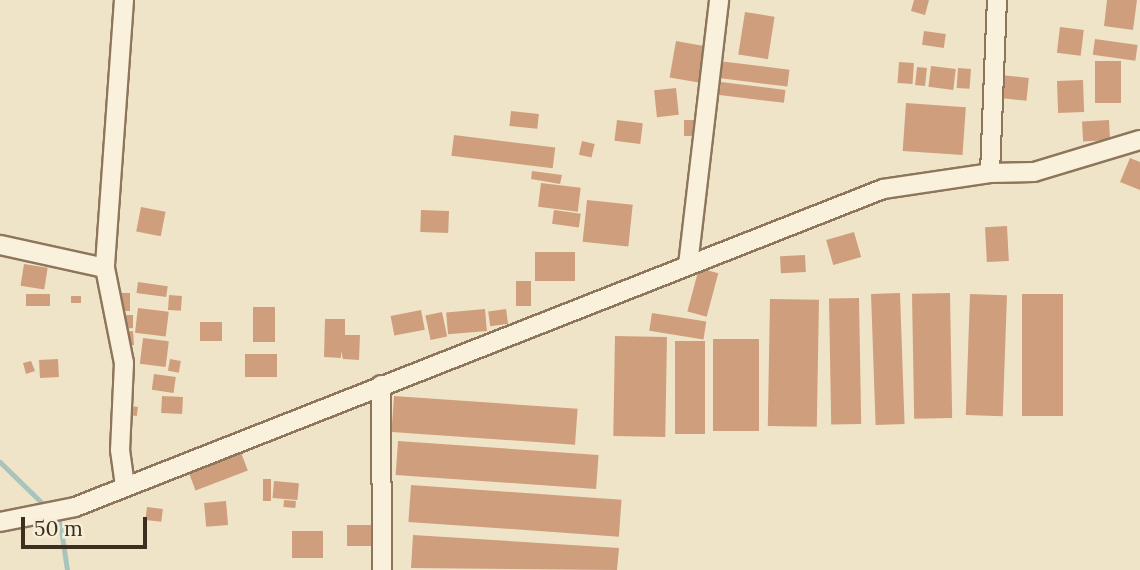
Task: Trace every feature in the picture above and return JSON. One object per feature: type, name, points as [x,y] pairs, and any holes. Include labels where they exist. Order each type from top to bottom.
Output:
[{"type":"street","points":[[124,0],[105,268],[124,363],[120,450],[125,487]]},
{"type":"street","points":[[688,265],[719,0]]},
{"type":"street","points":[[990,173],[997,0]]},
{"type":"street","points":[[0,522],[75,507],[883,189],[990,173],[1034,172],[1140,140]]},
{"type":"street","points":[[0,245],[105,268]]},
{"type":"street","points":[[381,385],[382,570]]},
{"type":"building","points":[[914,0],[929,0],[925,15],[911,11]]},
{"type":"building","points":[[1107,0],[1137,0],[1133,30],[1104,26]]},
{"type":"building","points":[[745,12],[775,17],[768,59],[738,54]]},
{"type":"building","points":[[1060,27],[1084,30],[1081,56],[1057,53]]},
{"type":"building","points":[[924,31],[946,34],[944,48],[922,45]]},
{"type":"building","points":[[1095,39],[1138,45],[1135,61],[1093,55]]},
{"type":"building","points":[[676,41],[709,47],[703,83],[670,77]]},
{"type":"building","points":[[719,61],[789,70],[787,87],[717,78]]},
{"type":"building","points":[[1095,61],[1121,61],[1121,103],[1095,103]]},
{"type":"building","points":[[899,62],[914,63],[912,84],[898,83]]},
{"type":"building","points":[[931,66],[956,69],[953,90],[928,87]]},
{"type":"building","points":[[917,67],[927,68],[925,86],[915,85]]},
{"type":"building","points":[[958,68],[971,69],[970,89],[957,88]]},
{"type":"building","points":[[1001,75],[1029,78],[1026,101],[999,98]]},
{"type":"building","points":[[1083,80],[1084,112],[1058,113],[1057,81]]},
{"type":"building","points":[[721,82],[786,90],[784,103],[719,95]]},
{"type":"building","points":[[676,88],[679,115],[657,117],[654,90]]},
{"type":"building","points":[[906,103],[966,107],[963,155],[903,151]]},
{"type":"building","points":[[511,111],[539,114],[537,129],[509,126]]},
{"type":"building","points":[[617,120],[643,123],[640,144],[614,141]]},
{"type":"building","points":[[684,120],[696,120],[696,136],[684,136]]},
{"type":"building","points":[[1109,120],[1110,140],[1083,141],[1082,121]]},
{"type":"building","points":[[454,135],[555,147],[553,168],[451,156]]},
{"type":"building","points":[[582,141],[595,144],[592,158],[579,155]]},
{"type":"building","points":[[1130,158],[1140,162],[1140,190],[1120,182]]},
{"type":"building","points":[[532,171],[562,175],[560,184],[531,179]]},
{"type":"building","points":[[541,183],[581,188],[578,212],[538,207]]},
{"type":"building","points":[[587,200],[633,205],[628,247],[583,242]]},
{"type":"building","points":[[141,207],[166,212],[161,236],[136,232]]},
{"type":"building","points":[[421,210],[449,211],[448,233],[420,232]]},
{"type":"building","points":[[554,210],[581,214],[579,228],[552,224]]},
{"type":"building","points":[[1007,226],[1009,261],[987,262],[985,227]]},
{"type":"building","points":[[854,232],[861,257],[833,265],[826,240]]},
{"type":"building","points":[[535,252],[575,252],[575,281],[535,281]]},
{"type":"building","points":[[805,255],[806,272],[781,273],[780,256]]},
{"type":"building","points":[[24,264],[48,268],[44,289],[21,286]]},
{"type":"building","points":[[699,268],[718,273],[707,317],[687,311]]},
{"type":"building","points":[[516,281],[531,281],[531,306],[516,306]]},
{"type":"building","points":[[138,282],[168,286],[166,297],[136,293]]},
{"type":"building","points":[[118,293],[130,293],[130,311],[118,311]]},
{"type":"building","points":[[900,293],[905,424],[876,425],[871,294]]},
{"type":"building","points":[[950,293],[952,418],[914,419],[912,294]]},
{"type":"building","points":[[26,294],[50,294],[50,306],[26,306]]},
{"type":"building","points":[[970,294],[1007,295],[1003,416],[966,415]]},
{"type":"building","points":[[1022,294],[1063,294],[1063,416],[1022,416]]},
{"type":"building","points":[[169,295],[182,296],[181,311],[168,310]]},
{"type":"building","points":[[71,296],[81,296],[81,303],[71,303]]},
{"type":"building","points":[[859,298],[861,424],[831,425],[829,299]]},
{"type":"building","points":[[770,299],[819,300],[817,427],[768,426]]},
{"type":"building","points":[[253,307],[275,307],[275,342],[253,342]]},
{"type":"building","points":[[138,308],[169,312],[166,337],[135,333]]},
{"type":"building","points":[[485,309],[487,331],[448,334],[446,312]]},
{"type":"building","points":[[506,309],[508,324],[490,326],[488,312]]},
{"type":"building","points":[[421,310],[425,330],[394,336],[391,316]]},
{"type":"building","points":[[442,312],[447,336],[431,340],[425,316]]},
{"type":"building","points":[[652,313],[706,322],[704,339],[649,331]]},
{"type":"building","points":[[120,315],[133,315],[133,328],[121,329]]},
{"type":"building","points":[[325,319],[345,319],[345,335],[360,335],[359,360],[343,359],[341,351],[341,358],[324,357]]},
{"type":"building","points":[[200,322],[222,322],[222,341],[200,341]]},
{"type":"building","points":[[133,331],[134,345],[124,346],[123,332]]},
{"type":"building","points":[[615,336],[667,337],[665,437],[613,436]]},
{"type":"building","points":[[143,338],[169,341],[166,367],[140,364]]},
{"type":"building","points":[[713,339],[759,339],[759,431],[713,431]]},
{"type":"building","points":[[675,341],[705,341],[705,434],[675,434]]},
{"type":"building","points":[[245,354],[277,354],[277,377],[245,377]]},
{"type":"building","points":[[58,359],[59,377],[40,378],[39,360]]},
{"type":"building","points":[[170,359],[181,361],[179,373],[168,371]]},
{"type":"building","points":[[31,361],[35,371],[26,374],[23,363]]},
{"type":"building","points":[[154,374],[176,377],[174,393],[152,390]]},
{"type":"building","points":[[162,396],[183,397],[182,414],[161,413]]},
{"type":"building","points":[[394,396],[578,409],[575,445],[391,432]]},
{"type":"building","points":[[130,406],[138,407],[137,416],[129,415]]},
{"type":"building","points":[[398,441],[599,455],[596,489],[396,475]]},
{"type":"building","points":[[240,450],[248,471],[196,491],[188,470]]},
{"type":"building","points":[[263,479],[271,479],[271,501],[263,501]]},
{"type":"building","points":[[274,481],[299,483],[297,500],[273,498]]},
{"type":"building","points":[[411,485],[621,500],[619,537],[408,522]]},
{"type":"building","points":[[284,500],[296,501],[295,508],[283,507]]},
{"type":"building","points":[[226,501],[228,525],[206,527],[204,503]]},
{"type":"building","points":[[147,507],[163,509],[161,522],[145,520]]},
{"type":"building","points":[[347,525],[371,525],[371,546],[347,546]]},
{"type":"building","points":[[292,531],[323,531],[323,558],[292,558]]},
{"type":"building","points":[[413,535],[619,548],[617,570],[411,568]]},
{"type":"waterway","points":[[0,462],[42,503]]},
{"type":"waterway","points":[[60,523],[67,570]]}]
